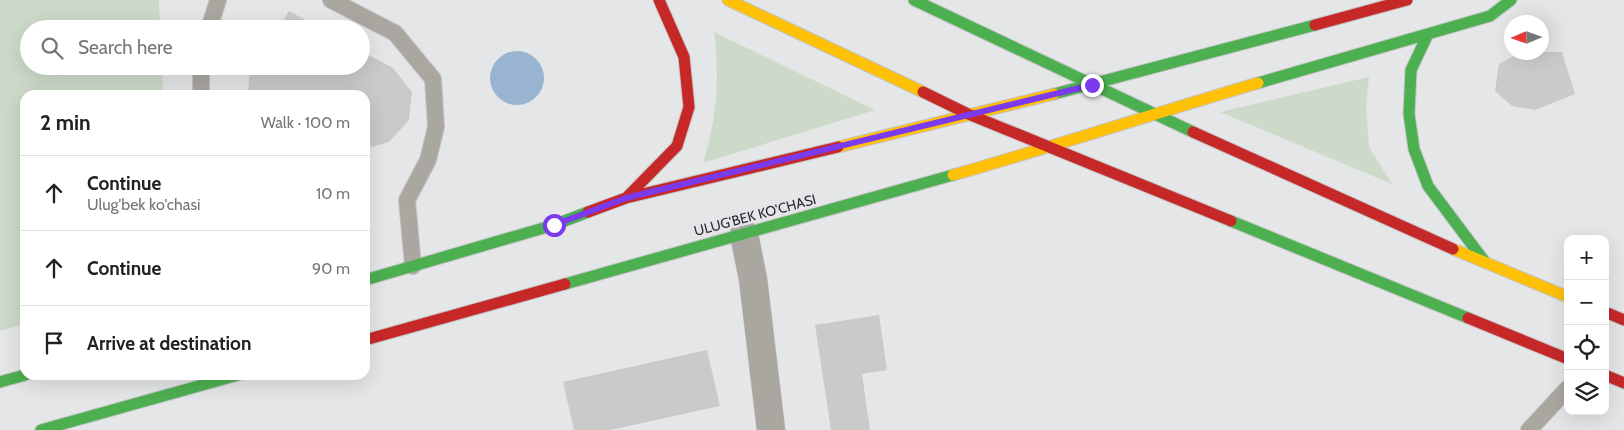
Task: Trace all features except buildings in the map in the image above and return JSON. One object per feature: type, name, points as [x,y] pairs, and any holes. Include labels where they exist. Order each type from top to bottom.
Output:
[{"type":"main road","points":[[626,198],[677,146],[689,107],[684,56],[659,0]]},
{"type":"main road","points":[[728,0],[968,114],[1564,357]]},
{"type":"main road","points":[[914,0],[1236,154],[1564,296]]},
{"type":"main road","points":[[370,279],[554,225],[626,198],[1092,85],[1353,7],[1407,0]]},
{"type":"main road","name":"ULUG'BEK KO'CHASI","points":[[370,339],[744,234],[932,178],[1051,147],[1151,114],[1490,16],[1511,0]]},
{"type":"main road","points":[[1428,34],[1411,70],[1409,114],[1414,149],[1428,186],[1488,265]]},
{"type":"main road","points":[[1609,314],[1624,320]]},
{"type":"main road","points":[[0,382],[20,376]]},
{"type":"main road","points":[[1609,377],[1624,383]]},
{"type":"main road","points":[[41,430],[220,380]]},
{"type":"street","points":[[744,234],[753,279],[771,430]]},
{"type":"lane","points":[[212,20],[218,0]]},
{"type":"lane","points":[[331,0],[369,20]]},
{"type":"lane","points":[[370,21],[395,34],[433,79],[436,127],[428,160],[407,200],[413,266]]},
{"type":"lane","points":[[201,75],[201,90]]},
{"type":"lane","points":[[1528,430],[1564,392]]},
{"type":"green space","points":[[0,0],[159,0],[160,20],[20,20],[20,75],[162,75],[163,90],[20,90],[20,325],[0,331]]},
{"type":"green space","points":[[714,32],[875,110],[703,163],[708,146],[716,98],[717,66]]},
{"type":"green space","points":[[1369,77],[1366,107],[1369,147],[1392,184],[1220,112]]},
{"type":"water","points":[[517,51],[527,53],[536,59],[542,68],[544,78],[542,88],[536,97],[527,103],[517,105],[507,103],[498,97],[492,88],[490,78],[492,68],[498,59],[507,53]]},
{"type":"traffic: fast","points":[[914,0],[1193,132]]},
{"type":"traffic: fast","points":[[1258,83],[1490,16],[1511,0]]},
{"type":"traffic: fast","points":[[1054,94],[1315,25]]},
{"type":"traffic: fast","points":[[1428,34],[1411,70],[1409,114],[1414,149],[1428,186],[1485,262]]},
{"type":"traffic: fast","points":[[565,284],[953,175]]},
{"type":"traffic: fast","points":[[370,279],[554,225],[588,212]]},
{"type":"traffic: fast","points":[[1231,221],[1468,318]]},
{"type":"traffic: fast","points":[[0,382],[20,376]]},
{"type":"traffic: fast","points":[[41,430],[220,380]]},
{"type":"traffic: slow","points":[[728,0],[923,92]]},
{"type":"traffic: slow","points":[[953,175],[1258,83]]},
{"type":"traffic: slow","points":[[838,147],[1054,94]]},
{"type":"traffic: slow","points":[[1453,249],[1564,295]]},
{"type":"traffic: jam","points":[[626,198],[677,146],[689,107],[684,57],[659,0]]},
{"type":"traffic: jam","points":[[1315,25],[1407,0]]},
{"type":"traffic: jam","points":[[923,92],[968,114],[1231,221]]},
{"type":"traffic: jam","points":[[1193,132],[1453,249]]},
{"type":"traffic: jam","points":[[588,212],[626,198],[838,147]]},
{"type":"traffic: jam","points":[[370,339],[565,284]]},
{"type":"traffic: jam","points":[[1609,314],[1624,320]]},
{"type":"traffic: jam","points":[[1468,318],[1564,357]]},
{"type":"traffic: jam","points":[[1609,377],[1624,383]]},
{"type":"route","points":[[554,225],[626,198],[1092,85]]}]
